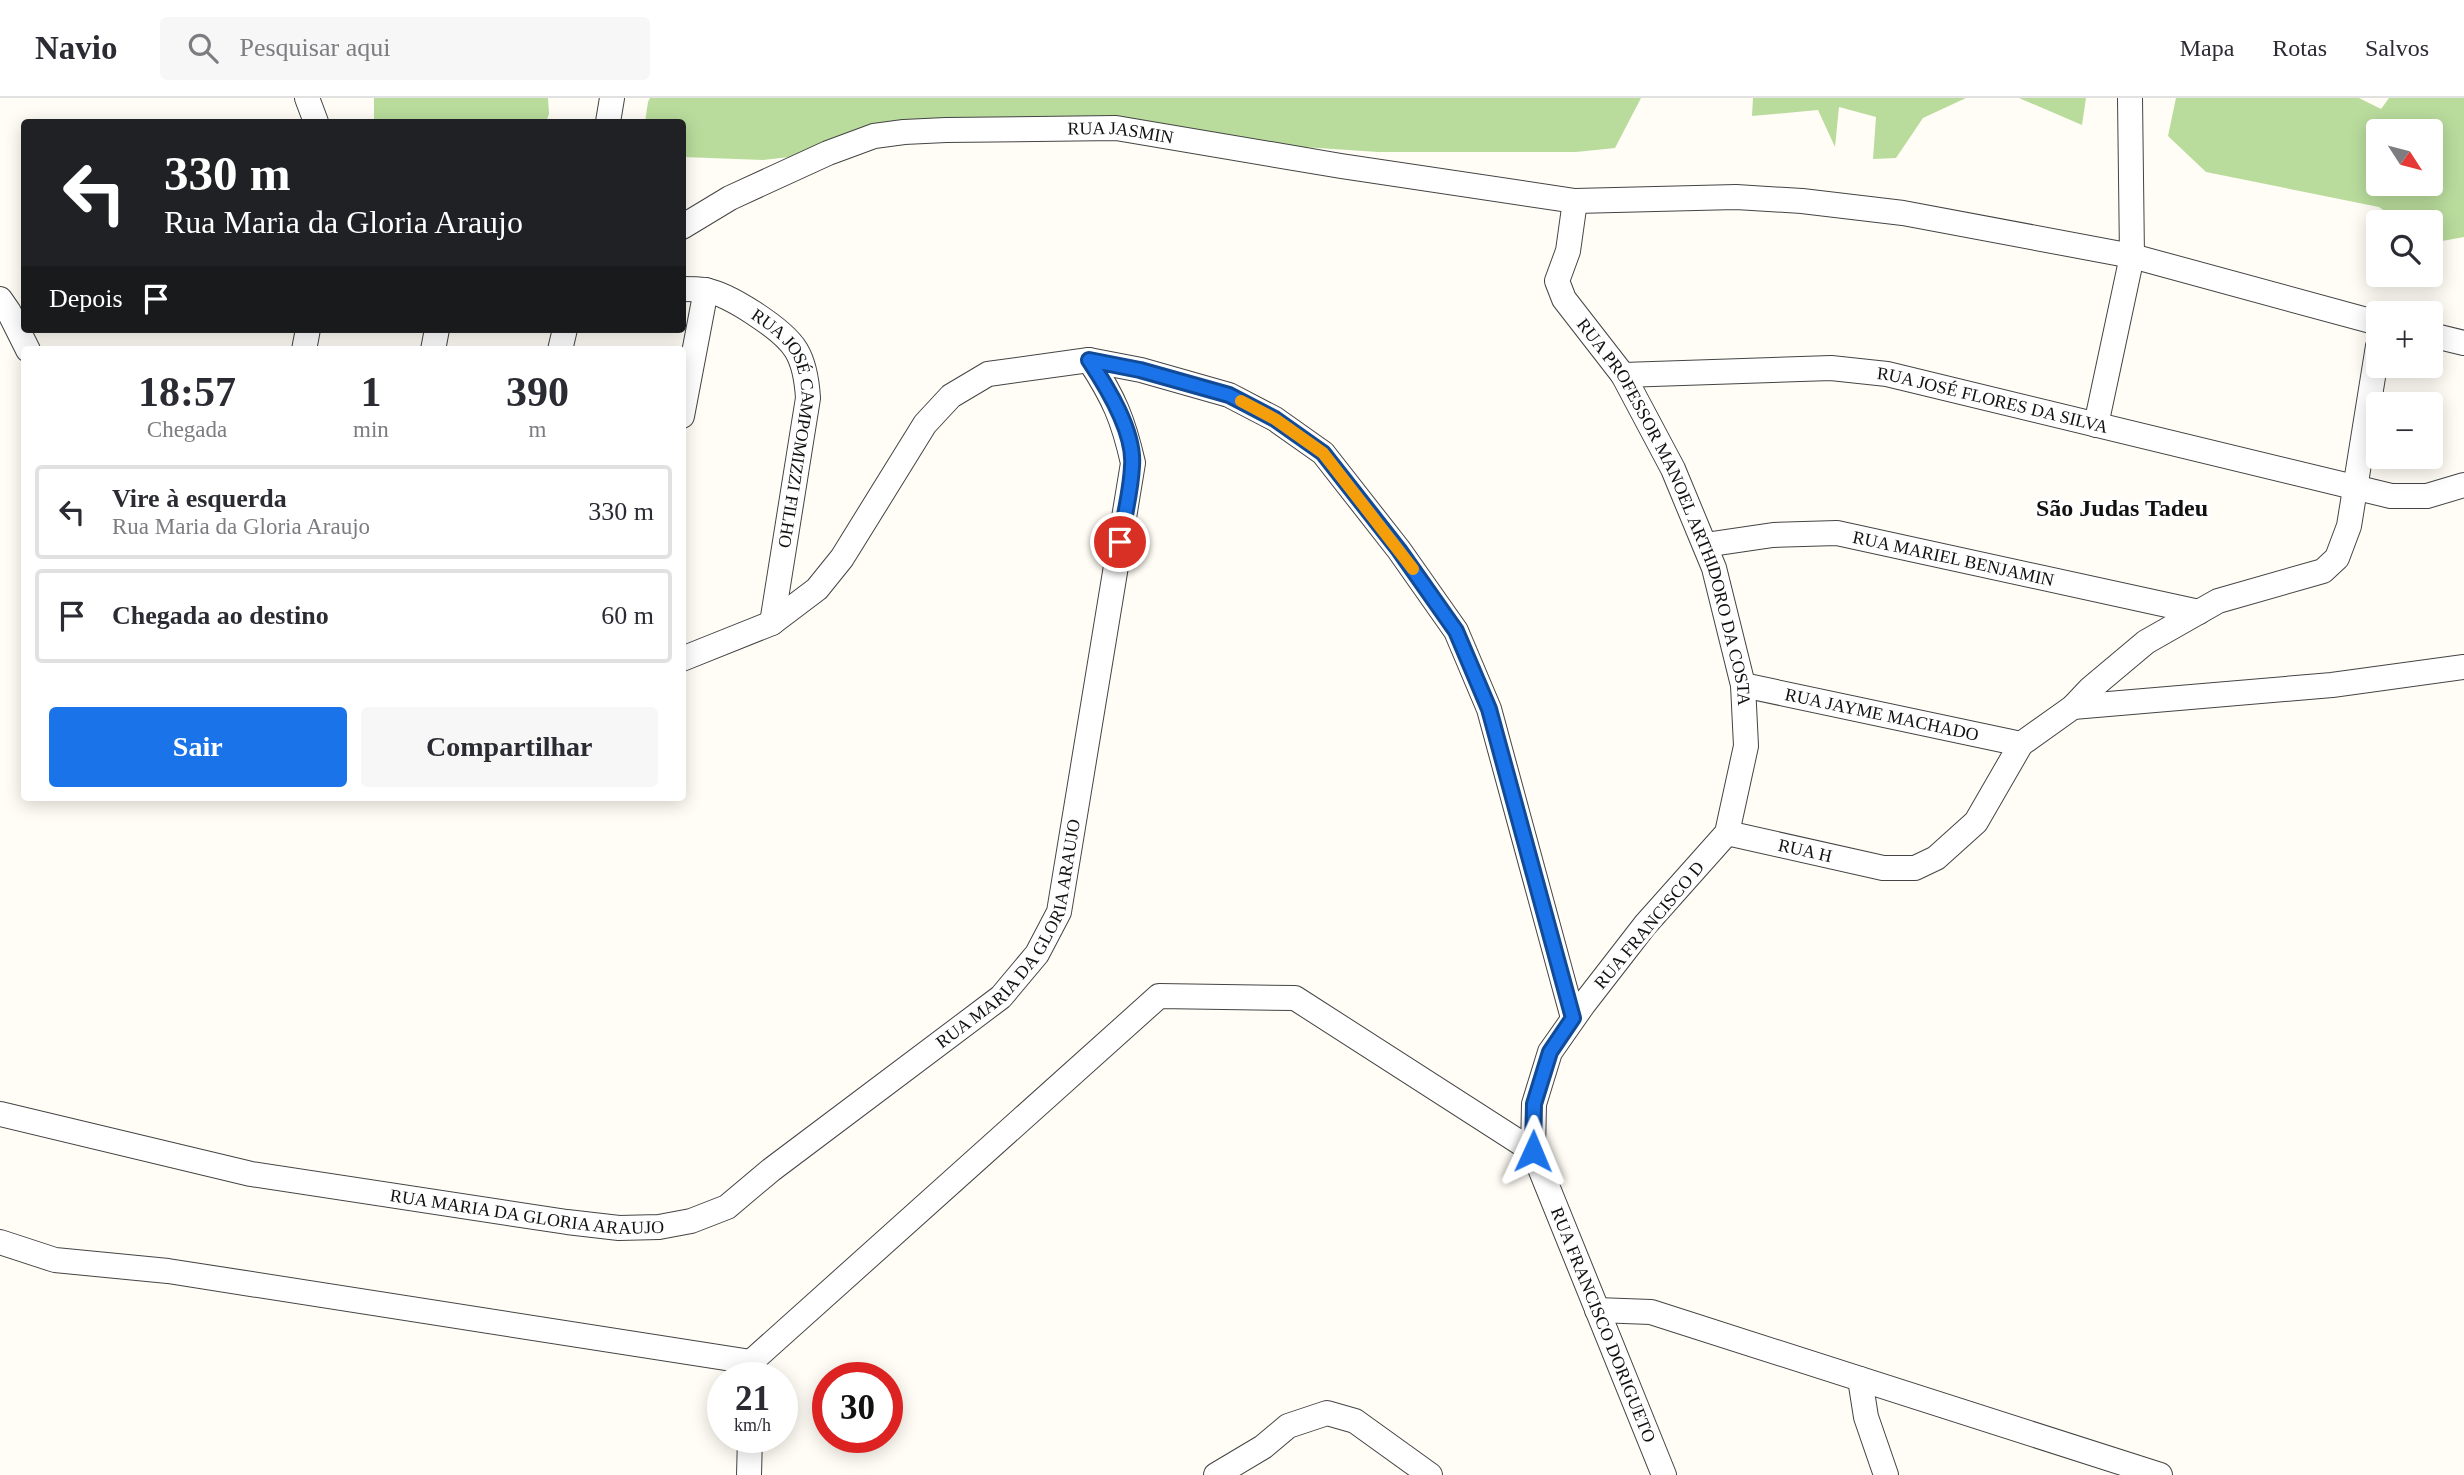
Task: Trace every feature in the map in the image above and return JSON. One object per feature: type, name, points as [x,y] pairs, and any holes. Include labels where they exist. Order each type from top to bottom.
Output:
[{"type":"street","points":[[307,98],[315,119]]},
{"type":"street","points":[[608,119],[612,98]]},
{"type":"street","points":[[2096,425],[2132,256],[2130,98]]},
{"type":"street","name":"RUA JASMIN","points":[[686,225],[730,198],[828,153],[874,136],[904,131],[1116,128],[1340,166],[1576,201],[1736,197],[1802,201],[1903,213],[2132,256],[2366,320]]},
{"type":"street","name":"RUA PROFESSOR MANOEL ARTHIDORO DA COSTA","points":[[1576,201],[1568,251],[1557,281],[1564,299],[1623,374],[1673,468],[1714,568],[1744,685],[1746,746],[1727,834]]},
{"type":"street","points":[[686,374],[694,290]]},
{"type":"street","name":"RUA JOSÉ CAMPOMIZZI FILHO","points":[[694,290],[754,312],[775,328],[796,350],[806,378],[808,398],[772,623]]},
{"type":"street","points":[[0,299],[26,346]]},
{"type":"street","points":[[2443,338],[2464,343]]},
{"type":"street","points":[[686,658],[772,623],[817,589],[842,558],[925,424],[951,396],[988,374],[1089,360],[1140,370],[1229,395],[1275,419],[1323,453],[1399,550],[1456,631],[1489,709],[1573,1018]]},
{"type":"street","name":"RUA MARIA DA GLORIA ARAUJO","points":[[0,1114],[251,1174],[567,1222],[619,1228],[659,1227],[691,1222],[727,1207],[771,1170],[1001,997],[1037,954],[1059,912],[1133,463],[1125,426],[1108,389],[1089,360]]},
{"type":"street","name":"RUA JOSÉ FLORES DA SILVA","points":[[1623,374],[1831,368],[1887,374],[2391,496],[2427,496],[2464,485]]},
{"type":"street","points":[[2021,744],[2073,707],[2090,689],[2146,642],[2218,601],[2323,571],[2337,558],[2349,526],[2373,378]]},
{"type":"street","name":"RUA MARIEL BENJAMIN","points":[[1705,545],[1773,535],[1836,533],[2199,612]]},
{"type":"street","points":[[2073,707],[2332,685],[2464,667]]},
{"type":"street","name":"RUA JAYME MACHADO","points":[[1744,685],[2021,744]]},
{"type":"street","name":"RUA H","points":[[1727,834],[1883,868],[1915,868],[1936,858],[1976,822],[2021,744]]},
{"type":"street","name":"RUA FRANCISCO D","points":[[1573,1018],[1645,925],[1727,834]]},
{"type":"street","points":[[759,1362],[1159,996],[1295,998],[1533,1151]]},
{"type":"street","name":"RUA FRANCISCO DORIGUETO","points":[[1573,1018],[1550,1052],[1534,1104],[1533,1151],[1664,1475]]},
{"type":"street","points":[[0,1242],[55,1260],[168,1271],[707,1363]]},
{"type":"street","points":[[1597,1310],[1651,1312],[2160,1475]]},
{"type":"street","points":[[1860,1379],[1866,1417],[1886,1475]]},
{"type":"street","points":[[1216,1475],[1263,1447],[1287,1426],[1327,1413],[1355,1421],[1430,1475]]},
{"type":"street","points":[[1255,1475],[1263,1447]]},
{"type":"street","points":[[750,1453],[750,1475]]},
{"type":"green space","points":[[374,98],[548,98],[547,119],[374,119]]},
{"type":"green space","points":[[650,98],[1641,98],[1615,148],[1576,152],[1378,152],[1037,129],[763,160],[686,157],[686,119],[645,119]]},
{"type":"green space","points":[[1753,98],[1966,98],[1923,118],[1896,158],[1873,159],[1876,117],[1839,107],[1835,147],[1818,110],[1752,116]]},
{"type":"green space","points":[[2019,98],[2086,98],[2082,125]]},
{"type":"green space","points":[[2176,98],[2359,98],[2381,109],[2389,98],[2464,98],[2464,237],[2443,241],[2443,210],[2383,210],[2206,172],[2168,136]]},
{"type":"slow traffic","points":[[1241,401],[1275,419],[1323,453],[1413,569]]},
{"type":"district","name":"São Judas Tadeu","points":[[2122,508]]},
{"type":"route","points":[[1120,542],[1133,463],[1125,426],[1108,389],[1089,360],[1140,370],[1229,395],[1275,419],[1323,453],[1399,550],[1456,631],[1489,709],[1573,1018],[1550,1052],[1534,1104],[1533,1151]]}]
